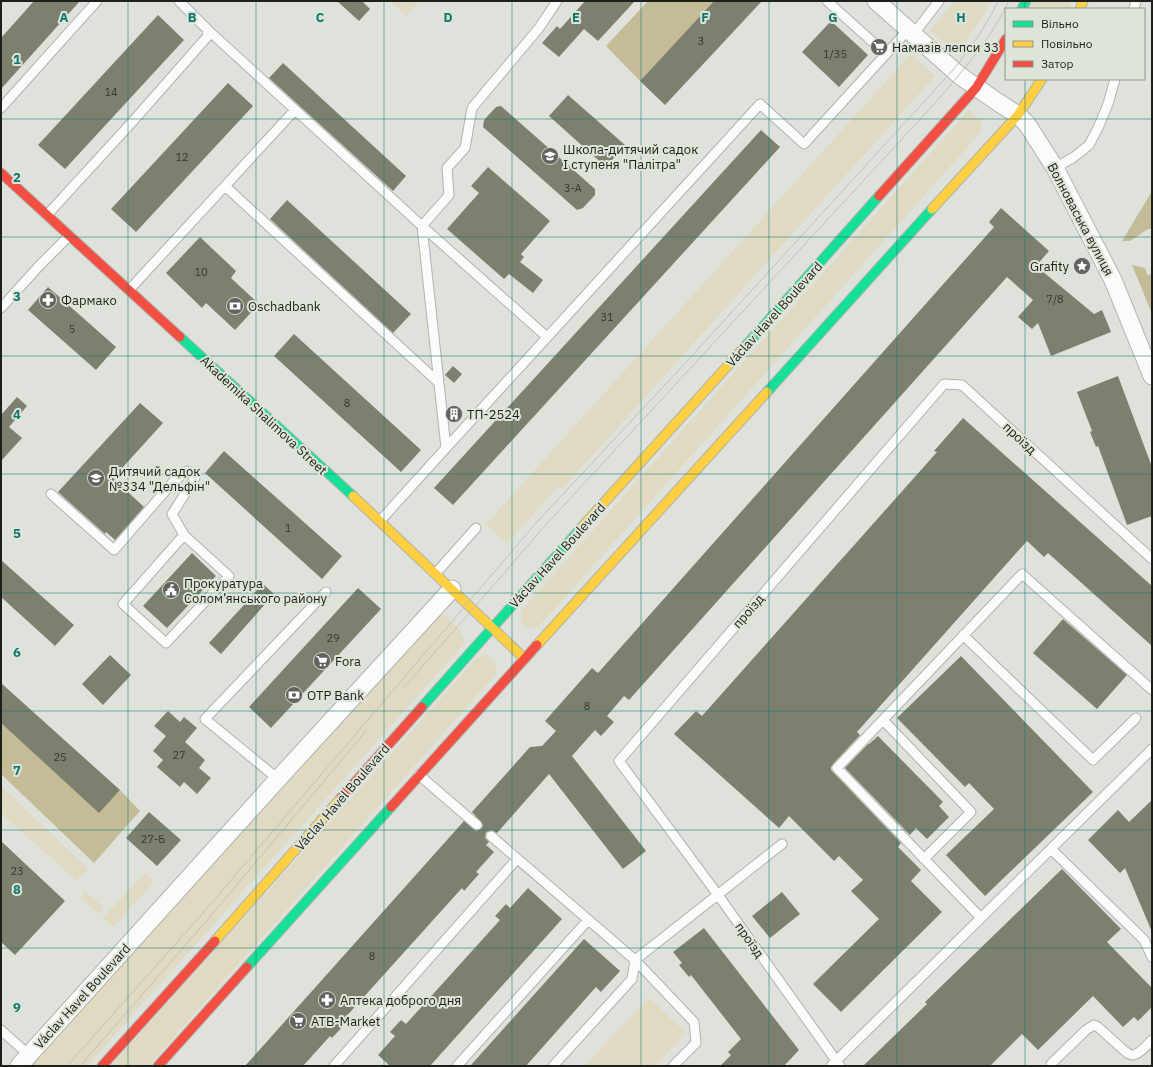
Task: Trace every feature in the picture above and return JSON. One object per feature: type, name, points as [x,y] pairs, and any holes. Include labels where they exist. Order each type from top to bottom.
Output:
[{"type":"main road","name":"Václav Havel Boulevard","points":[[102,1066],[218,938],[493,627],[976,88],[1005,41]]},
{"type":"main road","points":[[158,1066],[419,775],[1018,115],[1041,80]]},
{"type":"main road","name":"Akademika Shalimova Street","points":[[1,173],[380,521],[525,659]]},
{"type":"street","name":"Волноваська вулиця","points":[[876,1],[953,70],[976,88],[1018,115],[1027,124],[1055,168],[1113,280],[1152,376]]},
{"type":"street","name":"Václav Havel Boulevard","points":[[24,1060],[452,589]]},
{"type":"lane","points":[[1,108],[97,1]]},
{"type":"lane","points":[[179,1],[208,30],[422,226],[547,337]]},
{"type":"lane","points":[[446,448],[422,226],[449,195],[447,168],[464,148],[472,108],[538,28],[557,1]]},
{"type":"lane","points":[[827,1],[886,54]]},
{"type":"lane","points":[[380,521],[760,104],[804,144],[886,54],[911,32],[939,1]]},
{"type":"lane","points":[[47,216],[207,37],[208,30]]},
{"type":"lane","points":[[1055,168],[1074,157],[1089,145],[1108,104],[1115,80]]},
{"type":"lane","points":[[129,290],[295,110]]},
{"type":"lane","points":[[225,186],[438,382]]},
{"type":"lane","points":[[1,308],[40,265],[70,236]]},
{"type":"lane","name":"проїзд","points":[[836,1064],[718,895],[619,761],[944,384],[962,385],[1152,559]]},
{"type":"lane","points":[[51,494],[114,550],[174,482],[187,471]]},
{"type":"lane","points":[[184,535],[123,604],[166,643],[229,576],[184,535],[172,514],[195,478]]},
{"type":"lane","points":[[436,574],[476,528]]},
{"type":"lane","points":[[981,918],[837,768],[1022,574],[1152,690]]},
{"type":"lane","points":[[278,779],[205,719],[326,592]]},
{"type":"lane","points":[[964,635],[1093,760],[1136,718]]},
{"type":"lane","points":[[883,720],[970,812],[924,859]]},
{"type":"lane","points":[[836,1064],[1152,749]]},
{"type":"lane","points":[[419,775],[478,825]]},
{"type":"lane","points":[[491,836],[635,960],[694,1022],[696,1043],[673,1066]]},
{"type":"lane","points":[[553,1066],[632,978],[635,960],[782,844]]},
{"type":"lane","points":[[1051,849],[1144,940],[1152,957]]},
{"type":"lane","points":[[340,1064],[517,859]]},
{"type":"lane","points":[[457,1066],[588,920]]},
{"type":"lane","points":[[1051,1064],[1086,1030],[1094,1025],[1127,1054],[1134,1055],[1138,1053],[1152,1040]]},
{"type":"lane","points":[[1,1030],[24,1060]]},
{"type":"shaded area","points":[[390,1],[420,1],[406,16]]},
{"type":"shaded area","points":[[648,1],[714,1],[640,81],[606,46]]},
{"type":"shaded area","points":[[955,1],[991,1],[982,18],[955,54],[930,31]]},
{"type":"shaded area","points":[[1033,1],[1072,1],[1069,8],[1030,8]]},
{"type":"shaded area","points":[[911,54],[935,76],[562,489],[559,486],[507,543],[486,524]]},
{"type":"shaded area","points":[[969,110],[981,121],[981,132],[540,625],[532,628],[525,626],[521,620],[521,611]]},
{"type":"shaded area","points":[[1152,191],[1152,229],[1148,229],[1130,241],[1122,241]]},
{"type":"shaded area","points":[[1132,265],[1145,268],[1148,276],[1152,273],[1152,314]]},
{"type":"shaded area","points":[[435,614],[445,616],[459,629],[465,643],[87,1066],[26,1066]]},
{"type":"shaded area","points":[[486,654],[497,666],[496,674],[148,1066],[111,1066],[478,657]]},
{"type":"shaded area","points":[[1,723],[99,812],[120,790],[140,811],[94,863],[1,774]]},
{"type":"shaded area","points":[[1,786],[88,869],[77,881],[1,813]]},
{"type":"shaded area","points":[[144,873],[154,882],[113,927],[103,918]]},
{"type":"shaded area","points":[[85,891],[104,908],[99,914],[80,897]]},
{"type":"shaded area","points":[[649,998],[686,1033],[655,1066],[584,1066]]},
{"type":"building","points":[[34,1],[80,1],[1,89],[1,38]]},
{"type":"building","points":[[337,1],[362,1],[370,9],[359,21]]},
{"type":"building","points":[[585,1],[635,1],[598,41],[584,29],[559,57],[542,43],[557,26],[560,29]]},
{"type":"building","points":[[714,1],[762,1],[665,105],[640,81]]},
{"type":"building","points":[[158,15],[184,40],[65,169],[38,145]]},
{"type":"building","points":[[831,21],[868,55],[839,87],[802,52]]},
{"type":"building","points":[[283,63],[406,176],[393,191],[269,78]]},
{"type":"building","points":[[228,83],[253,106],[136,232],[111,209]]},
{"type":"building","points":[[568,95],[625,145],[606,167],[549,116]]},
{"type":"building","points":[[501,106],[595,189],[595,195],[583,208],[577,210],[483,127],[484,120],[496,107]]},
{"type":"building","points":[[761,130],[780,147],[453,505],[434,488]]},
{"type":"building","points":[[488,167],[550,221],[521,254],[524,257],[520,262],[543,280],[533,293],[509,274],[504,279],[447,229],[479,193],[471,186]]},
{"type":"building","points":[[287,200],[411,314],[393,333],[270,219]]},
{"type":"building","points":[[1001,208],[1049,251],[1036,266],[1094,314],[1102,310],[1111,332],[1051,356],[1038,323],[1032,329],[1018,317],[1033,300],[1007,277],[629,700],[624,696],[607,716],[614,722],[601,736],[595,730],[572,756],[646,851],[623,869],[549,774],[497,833],[492,830],[486,832],[485,838],[489,842],[486,845],[494,852],[476,872],[479,874],[464,891],[462,888],[343,1020],[346,1023],[332,1038],[330,1036],[303,1066],[245,1066],[464,821],[476,831],[481,829],[483,826],[482,823],[472,812],[530,747],[542,746],[556,731],[545,721],[592,668],[598,673],[994,227],[989,222]]},
{"type":"building","points":[[200,237],[236,271],[231,278],[259,304],[235,330],[206,303],[202,308],[166,273]]},
{"type":"building","points":[[48,287],[116,347],[96,370],[28,310]]},
{"type":"building","points":[[294,334],[421,450],[401,472],[274,356]]},
{"type":"building","points":[[453,366],[462,374],[454,383],[445,375]]},
{"type":"building","points":[[1118,376],[1152,467],[1152,516],[1127,525],[1098,446],[1096,447],[1090,432],[1092,431],[1077,392]]},
{"type":"building","points":[[17,397],[27,406],[9,427],[22,438],[1,461],[1,415]]},
{"type":"building","points":[[140,403],[163,423],[113,478],[144,507],[115,540],[106,532],[105,534],[58,492]]},
{"type":"building","points":[[963,418],[1152,586],[1152,646],[1048,553],[1044,557],[1027,541],[857,732],[860,735],[833,764],[831,770],[901,843],[898,847],[921,870],[911,881],[942,912],[841,1012],[813,984],[879,919],[851,891],[863,880],[839,856],[834,861],[789,816],[779,828],[674,734],[696,711],[702,716],[937,452],[934,451]]},
{"type":"building","points":[[224,451],[342,556],[322,579],[205,473]]},
{"type":"building","points":[[192,553],[216,576],[167,628],[143,606]]},
{"type":"building","points":[[1,560],[74,625],[55,646],[1,597]]},
{"type":"building","points":[[263,584],[274,594],[221,654],[209,643]]},
{"type":"building","points":[[358,588],[381,609],[271,728],[249,707]]},
{"type":"building","points":[[1063,619],[1127,675],[1097,709],[1033,653]]},
{"type":"building","points":[[110,655],[131,675],[103,705],[82,684]]},
{"type":"building","points":[[961,656],[1093,792],[985,896],[946,855],[994,809],[969,783],[965,787],[897,718]]},
{"type":"building","points":[[1,683],[120,790],[99,813],[1,723]]},
{"type":"building","points":[[168,711],[180,722],[184,717],[197,728],[185,742],[205,760],[199,768],[211,778],[197,794],[184,782],[180,787],[157,767],[163,760],[153,751],[166,736],[154,726]]},
{"type":"building","points":[[878,736],[943,802],[939,806],[949,817],[927,839],[916,828],[910,835],[845,768],[868,744]]},
{"type":"building","points":[[1152,800],[1152,932],[1125,868],[1120,873],[1088,840],[1118,810],[1129,822]]},
{"type":"building","points":[[149,812],[181,840],[157,866],[126,838]]},
{"type":"building","points":[[1,841],[65,901],[15,955],[1,942]]},
{"type":"building","points":[[1062,869],[1121,929],[1107,942],[1152,988],[1152,1007],[1138,1021],[1134,1017],[1123,1027],[1093,996],[1038,1050],[1022,1034],[990,1066],[863,1066],[927,1004],[925,1002]]},
{"type":"building","points":[[528,888],[562,919],[430,1066],[390,1066],[378,1055],[395,1036],[390,1032],[401,1020],[406,1024],[500,920],[495,916],[506,904],[510,908]]},
{"type":"building","points":[[782,892],[800,914],[770,938],[752,916]]},
{"type":"building","points":[[704,928],[799,1050],[784,1066],[720,1066],[731,1055],[728,1052],[741,1039],[691,975],[689,977],[679,965],[682,963],[673,952]]},
{"type":"building","points":[[584,939],[620,971],[601,992],[596,987],[526,1066],[470,1066]]},
{"type":"tram line","points":[[67,1066],[203,913],[536,523],[678,371],[953,70],[972,45],[998,1]]},
{"type":"tram line","points":[[1006,8],[1009,1]]},
{"type":"tram line","points":[[404,687],[542,529],[936,102],[985,41],[1005,9]]},
{"type":"tram line","points":[[80,1066],[209,918],[366,731]]},
{"type":"traffic: fast","points":[[1022,8],[1026,1]]},
{"type":"traffic: fast","points":[[741,351],[879,196]]},
{"type":"traffic: fast","points":[[767,392],[932,209]]},
{"type":"traffic: fast","points":[[180,337],[353,496]]},
{"type":"traffic: fast","points":[[422,707],[582,527]]},
{"type":"traffic: fast","points":[[247,967],[391,807]]},
{"type":"traffic: slow","points":[[1080,8],[1083,1]]},
{"type":"traffic: slow","points":[[932,209],[1018,115],[1041,80]]},
{"type":"traffic: slow","points":[[582,527],[741,351]]},
{"type":"traffic: slow","points":[[537,645],[767,392]]},
{"type":"traffic: slow","points":[[353,496],[525,659]]},
{"type":"traffic: slow","points":[[215,941],[341,798]]},
{"type":"traffic: jam","points":[[879,196],[976,88],[1005,41]]},
{"type":"traffic: jam","points":[[1,173],[180,337]]},
{"type":"traffic: jam","points":[[391,807],[537,645]]},
{"type":"traffic: jam","points":[[341,798],[422,707]]},
{"type":"traffic: jam","points":[[102,1066],[215,941]]},
{"type":"traffic: jam","points":[[158,1066],[247,967]]},
{"type":"place","name":"Намазів лепси 33","points":[[879,47]]},
{"type":"place","name":"Школа-дитячий садок І ступеня \"Палітра\"","points":[[550,156]]},
{"type":"place","name":"Grafity","points":[[1082,266]]},
{"type":"place","name":"Фармако","points":[[48,300]]},
{"type":"place","name":"Oschadbank","points":[[235,306]]},
{"type":"place","name":"ТП-2524","points":[[454,414]]},
{"type":"place","name":"Дитячий садок №334 \"Дельфін\"","points":[[96,478]]},
{"type":"place","name":"Прокуратура Солом’янського району","points":[[171,590]]},
{"type":"place","name":"Fora","points":[[322,661]]},
{"type":"place","name":"OTP Bank","points":[[294,695]]},
{"type":"place","name":"Аптека доброго дня","points":[[327,1000]]},
{"type":"place","name":"ATB-Market","points":[[298,1021]]}]
